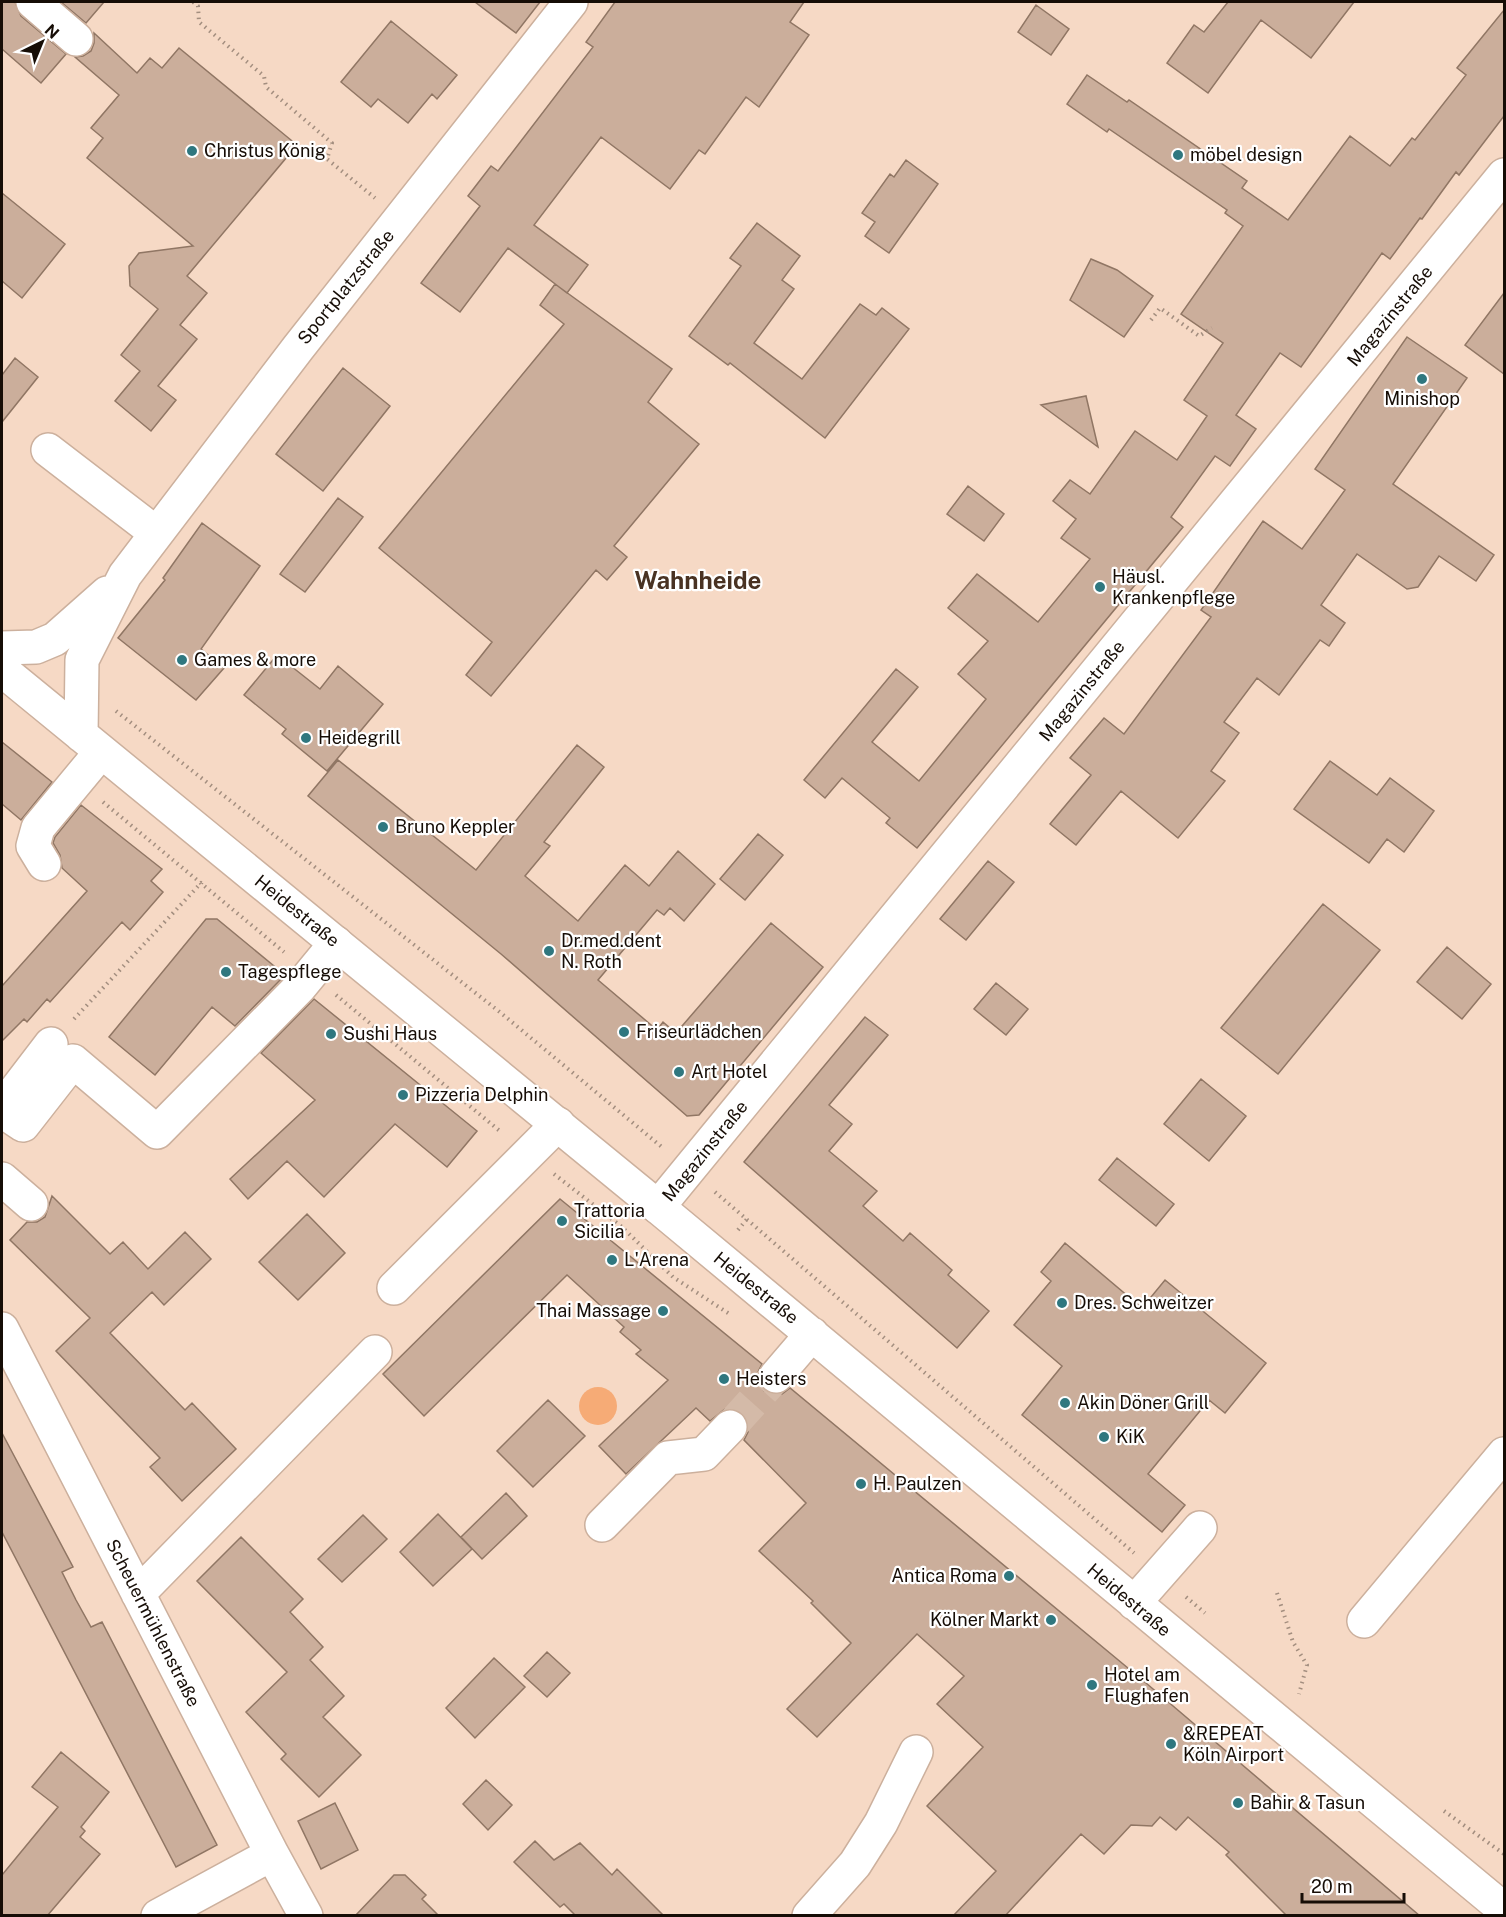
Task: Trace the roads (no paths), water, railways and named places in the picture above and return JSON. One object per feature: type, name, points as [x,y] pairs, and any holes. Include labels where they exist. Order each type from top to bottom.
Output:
[{"type":"main road","points":[[33,2],[76,39]]},
{"type":"main road","name":"Sportplatzstraße","points":[[125,575],[298,348],[571,2]]},
{"type":"main road","name":"Magazinstraße","points":[[658,1207],[1504,176]]},
{"type":"main road","points":[[48,450],[156,533]]},
{"type":"main road","points":[[2,648],[36,647],[55,639],[125,575]]},
{"type":"main road","points":[[44,864],[37,856],[33,839],[78,781],[91,744],[81,683],[82,660],[125,575]]},
{"type":"main road","name":"Heidestraße","points":[[2,670],[812,1334],[1495,1902],[1504,1913]]},
{"type":"main road","points":[[51,1044],[2,1109],[23,1125],[73,1061],[157,1132],[311,974],[336,943]]},
{"type":"main road","points":[[394,1288],[558,1124]]},
{"type":"main road","points":[[2,1179],[31,1204]]},
{"type":"main road","name":"Scheuermühlenstraße","points":[[2,1329],[306,1916]]},
{"type":"main road","points":[[776,1376],[812,1334]]},
{"type":"main road","points":[[138,1593],[375,1352]]},
{"type":"main road","points":[[602,1525],[668,1458],[704,1455],[730,1427]]},
{"type":"main road","points":[[1364,1621],[1504,1454]]},
{"type":"main road","points":[[1134,1604],[1200,1528]]},
{"type":"main road","points":[[809,1916],[855,1864],[881,1823],[916,1752]]},
{"type":"main road","points":[[158,1916],[272,1854]]},
{"type":"tunnel","points":[[730,1427],[776,1376]]},
{"type":"place","name":"Christus König","points":[[192,151]]},
{"type":"place","name":"möbel design","points":[[1178,155]]},
{"type":"place","name":"Minishop","points":[[1422,379]]},
{"type":"place","name":"Häusl. Krankenpflege","points":[[1100,587]]},
{"type":"place","name":"Games & more","points":[[182,660]]},
{"type":"place","name":"Heidegrill","points":[[306,738]]},
{"type":"place","name":"Bruno Keppler","points":[[383,827]]},
{"type":"place","name":"Dr.med.dent N. Roth","points":[[549,951]]},
{"type":"place","name":"Tagespflege","points":[[226,972]]},
{"type":"place","name":"Friseurlädchen","points":[[624,1032]]},
{"type":"place","name":"Sushi Haus","points":[[331,1034]]},
{"type":"place","name":"Art Hotel","points":[[679,1072]]},
{"type":"place","name":"Pizzeria Delphin","points":[[403,1095]]},
{"type":"place","name":"Trattoria Sicilia","points":[[562,1221]]},
{"type":"place","name":"L'Arena","points":[[612,1260]]},
{"type":"place","name":"Dres. Schweitzer","points":[[1062,1303]]},
{"type":"place","name":"Thai Massage","points":[[663,1311]]},
{"type":"place","name":"Heisters","points":[[724,1379]]},
{"type":"place","name":"Akin Döner Grill","points":[[1065,1403]]},
{"type":"place","name":"KiK","points":[[1104,1437]]},
{"type":"place","name":"H. Paulzen","points":[[861,1484]]},
{"type":"place","name":"Antica Roma","points":[[1009,1576]]},
{"type":"place","name":"Kölner Markt","points":[[1051,1620]]},
{"type":"place","name":"Hotel am Flughafen","points":[[1092,1685]]},
{"type":"place","name":"&REPEAT Köln Airport","points":[[1171,1744]]},
{"type":"place","name":"Bahir & Tasun","points":[[1238,1803]]},
{"type":"district","name":"Wahnheide","points":[[698,581]]}]
